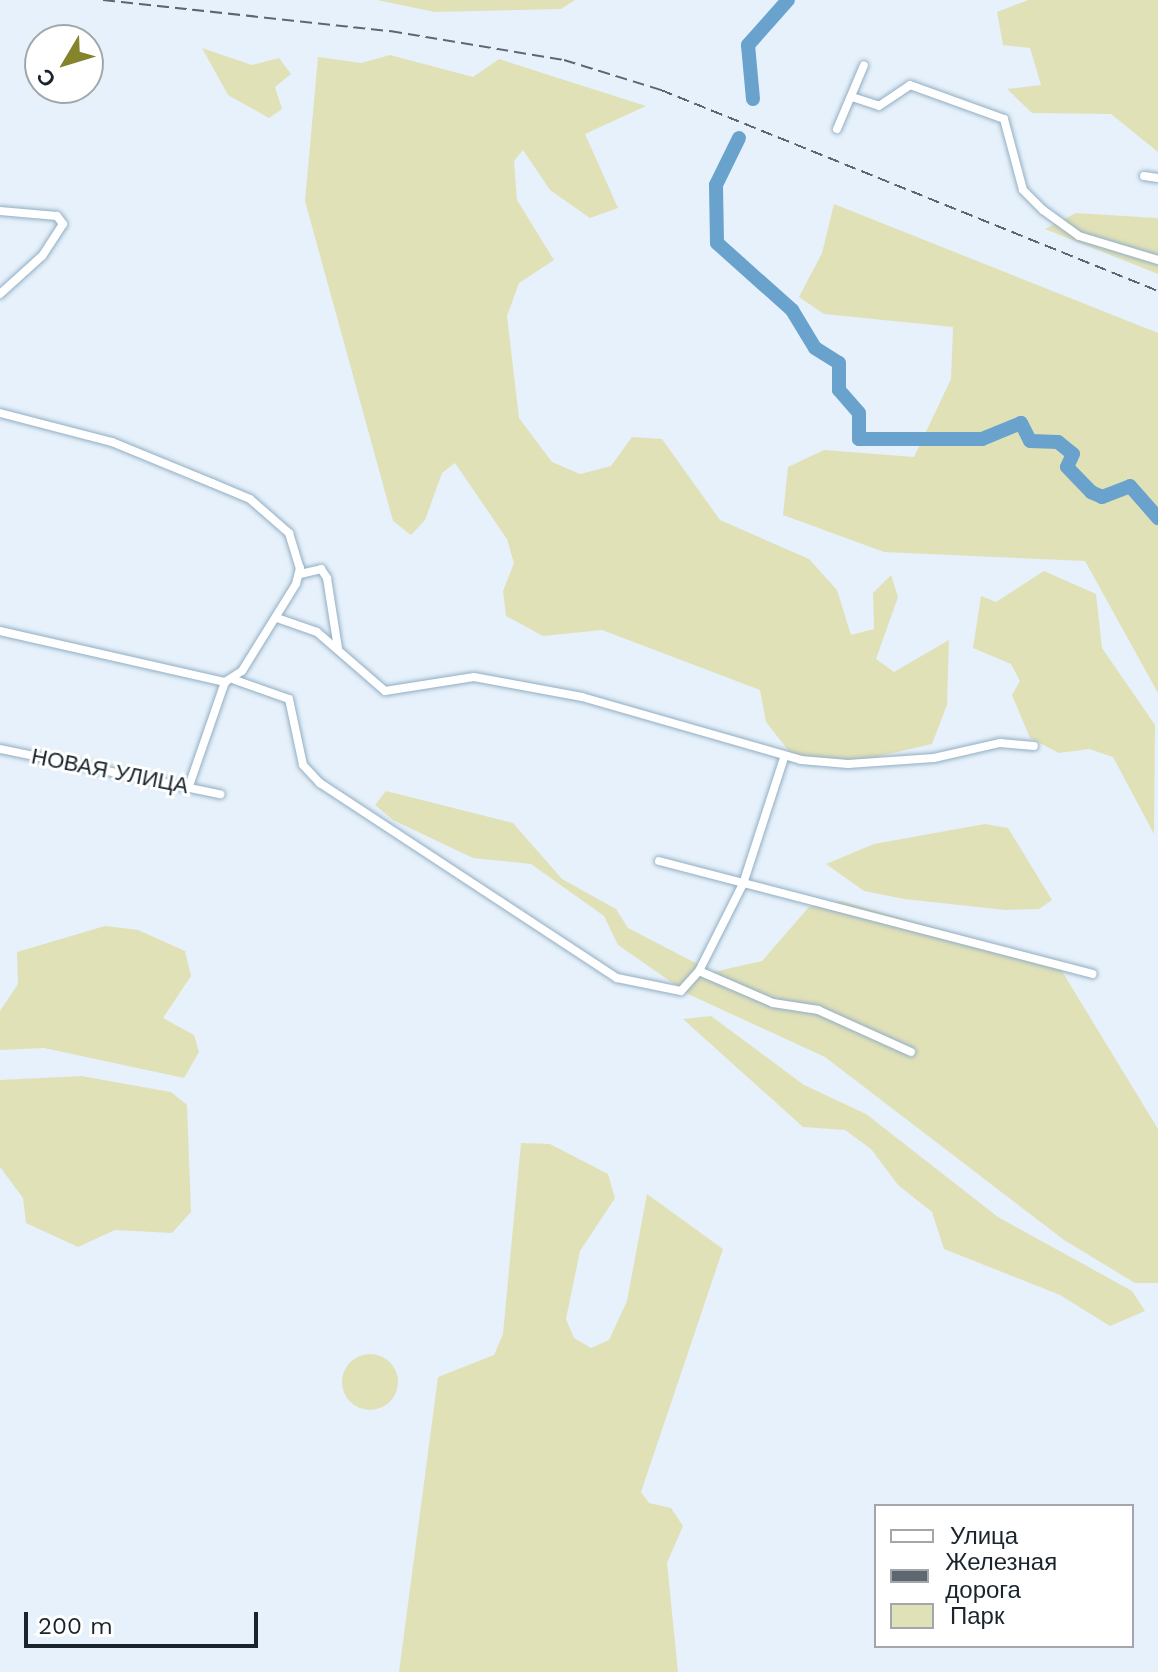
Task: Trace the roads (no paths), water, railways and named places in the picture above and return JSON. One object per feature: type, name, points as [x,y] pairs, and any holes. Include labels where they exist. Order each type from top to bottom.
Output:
[{"type":"street","points":[[837,129],[864,65]]},
{"type":"street","points":[[852,97],[879,106],[910,85],[1004,119],[1023,190],[1043,210],[1079,236],[1158,260]]},
{"type":"street","points":[[1144,176],[1158,178]]},
{"type":"street","points":[[0,211],[46,214],[63,224],[42,256],[0,294]]},
{"type":"street","points":[[0,413],[112,442],[250,499],[281,524],[298,552],[300,574],[277,618],[235,680]]},
{"type":"street","points":[[300,574],[321,569],[327,578],[330,629],[340,652]]},
{"type":"street","points":[[277,618],[317,632],[385,691],[474,677],[582,697],[784,758],[848,764],[1000,743],[1034,746]]},
{"type":"street","points":[[0,631],[225,682],[235,680],[289,699],[303,765],[320,783],[617,978],[681,991],[699,971],[743,884],[784,758]]},
{"type":"street","points":[[189,786],[225,682]]},
{"type":"street","name":"НОВАЯ УЛИЦА","points":[[0,749],[220,794]]},
{"type":"street","points":[[659,861],[1092,974]]},
{"type":"street","points":[[699,971],[773,1003],[818,1010],[911,1052]]},
{"type":"waterway","points":[[753,99],[748,45],[788,0]]},
{"type":"waterway","points":[[739,138],[716,185],[717,243],[792,310],[815,348],[839,363],[839,390],[859,413],[859,439],[982,439],[1021,423],[1030,441],[1058,442],[1073,454],[1067,467],[1091,492],[1102,497],[1130,486],[1158,518]]},
{"type":"railway","points":[[103,0],[390,31],[564,60],[661,90],[1158,291]]}]
